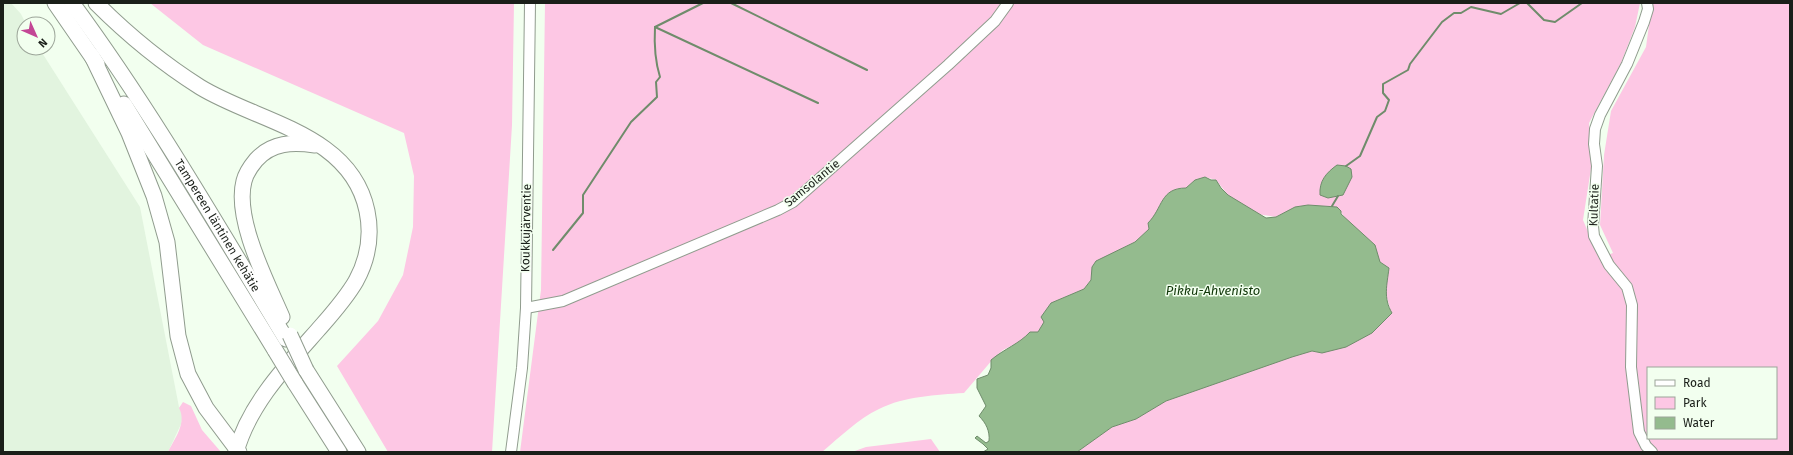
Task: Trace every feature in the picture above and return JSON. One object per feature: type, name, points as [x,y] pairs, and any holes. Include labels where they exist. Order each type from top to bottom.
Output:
[{"type":"highway","name":"Tampereen läntinen kehätie","points":[[55,3],[144,135],[295,383],[340,452]]},
{"type":"highway","name":"Tampereen läntinen kehätie","points":[[72,3],[110,54],[157,126],[288,337],[306,370],[358,452]]},
{"type":"highway","points":[[92,56],[135,146],[154,196],[166,242],[178,336],[188,374],[206,408],[237,451],[261,400],[279,375],[339,306],[357,279],[365,260],[370,231],[363,195],[347,169],[331,153],[300,134],[201,88],[152,54],[128,34],[96,3]]},
{"type":"highway","points":[[288,337],[248,231],[242,201],[244,180],[259,157],[274,147],[287,143],[320,146]]},
{"type":"street","name":"Koukkujärventie","points":[[511,452],[522,368],[526,308],[530,3]]},
{"type":"street","name":"Samsolantie","points":[[526,308],[563,301],[771,213],[793,202],[948,65],[995,21],[1008,3]]},
{"type":"street","name":"Kultatie","points":[[1647,3],[1648,9],[1644,22],[1627,64],[1600,115],[1595,129],[1594,144],[1597,166],[1593,226],[1594,236],[1609,265],[1627,288],[1632,305],[1631,366],[1639,432],[1646,446],[1652,452]]},
{"type":"shaded area","points":[[3,3],[11,3],[22,16],[16,16],[16,56],[44,56],[140,207],[179,407],[183,415],[181,424],[168,452],[3,452]]},
{"type":"green space","points":[[150,3],[514,3],[512,125],[492,452],[388,452],[337,366],[378,321],[403,275],[413,227],[414,176],[404,133],[203,45]]},
{"type":"green space","points":[[545,3],[1640,3],[1635,27],[1621,63],[1589,123],[1592,162],[1583,220],[1599,258],[1613,253],[1600,225],[1604,155],[1611,111],[1646,47],[1652,3],[1790,3],[1790,452],[1077,452],[1112,427],[1136,419],[1166,401],[1292,357],[1312,351],[1322,353],[1390,308],[1385,291],[1389,268],[1380,262],[1375,245],[1349,223],[1337,207],[1308,205],[1295,207],[1276,217],[1257,214],[1228,195],[1216,180],[1205,177],[1195,180],[1186,188],[1179,188],[1160,206],[1155,217],[1148,223],[1149,229],[1135,242],[1117,252],[1092,271],[1091,280],[1084,289],[1060,299],[1038,332],[1030,332],[1023,340],[1003,350],[993,359],[964,393],[921,397],[899,401],[879,409],[849,429],[822,452],[520,452],[541,290]]},
{"type":"green space","points":[[183,402],[191,406],[202,430],[221,452],[168,452],[181,425],[182,419],[179,408]]},
{"type":"green space","points":[[931,439],[940,452],[852,452],[866,447]]},
{"type":"water","points":[[1337,165],[1346,166],[1351,169],[1352,177],[1343,195],[1328,198],[1320,195],[1322,181]]},
{"type":"water","name":"Pikku-Ahvenisto","points":[[1205,177],[1211,180],[1216,180],[1228,195],[1266,218],[1276,217],[1295,207],[1308,205],[1337,207],[1341,211],[1341,214],[1375,245],[1380,262],[1389,268],[1387,302],[1392,313],[1372,333],[1346,347],[1322,353],[1312,351],[1292,357],[1166,401],[1136,419],[1112,427],[1077,452],[983,452],[988,449],[975,438],[977,436],[986,443],[989,441],[989,434],[984,421],[979,416],[986,406],[977,388],[977,379],[988,375],[991,368],[991,360],[1021,340],[1030,332],[1038,332],[1044,322],[1041,317],[1051,303],[1084,289],[1091,280],[1092,267],[1096,261],[1135,242],[1149,229],[1148,223],[1163,200],[1171,191],[1186,188],[1195,180]]},
{"type":"waterway","points":[[655,27],[703,3]]},
{"type":"waterway","points":[[731,3],[867,70]]},
{"type":"waterway","points":[[1346,166],[1360,156],[1377,117],[1385,111],[1389,100],[1383,93],[1383,84],[1408,70],[1410,64],[1442,22],[1454,13],[1461,13],[1471,7],[1501,14],[1520,3]]},
{"type":"waterway","points":[[1527,3],[1544,20],[1555,22],[1582,3]]},
{"type":"waterway","points":[[655,27],[818,103]]},
{"type":"waterway","points":[[553,250],[583,213],[583,195],[631,122],[657,97],[656,82],[660,77],[655,53],[655,27]]},
{"type":"waterway","points":[[1332,206],[1338,196]]}]
